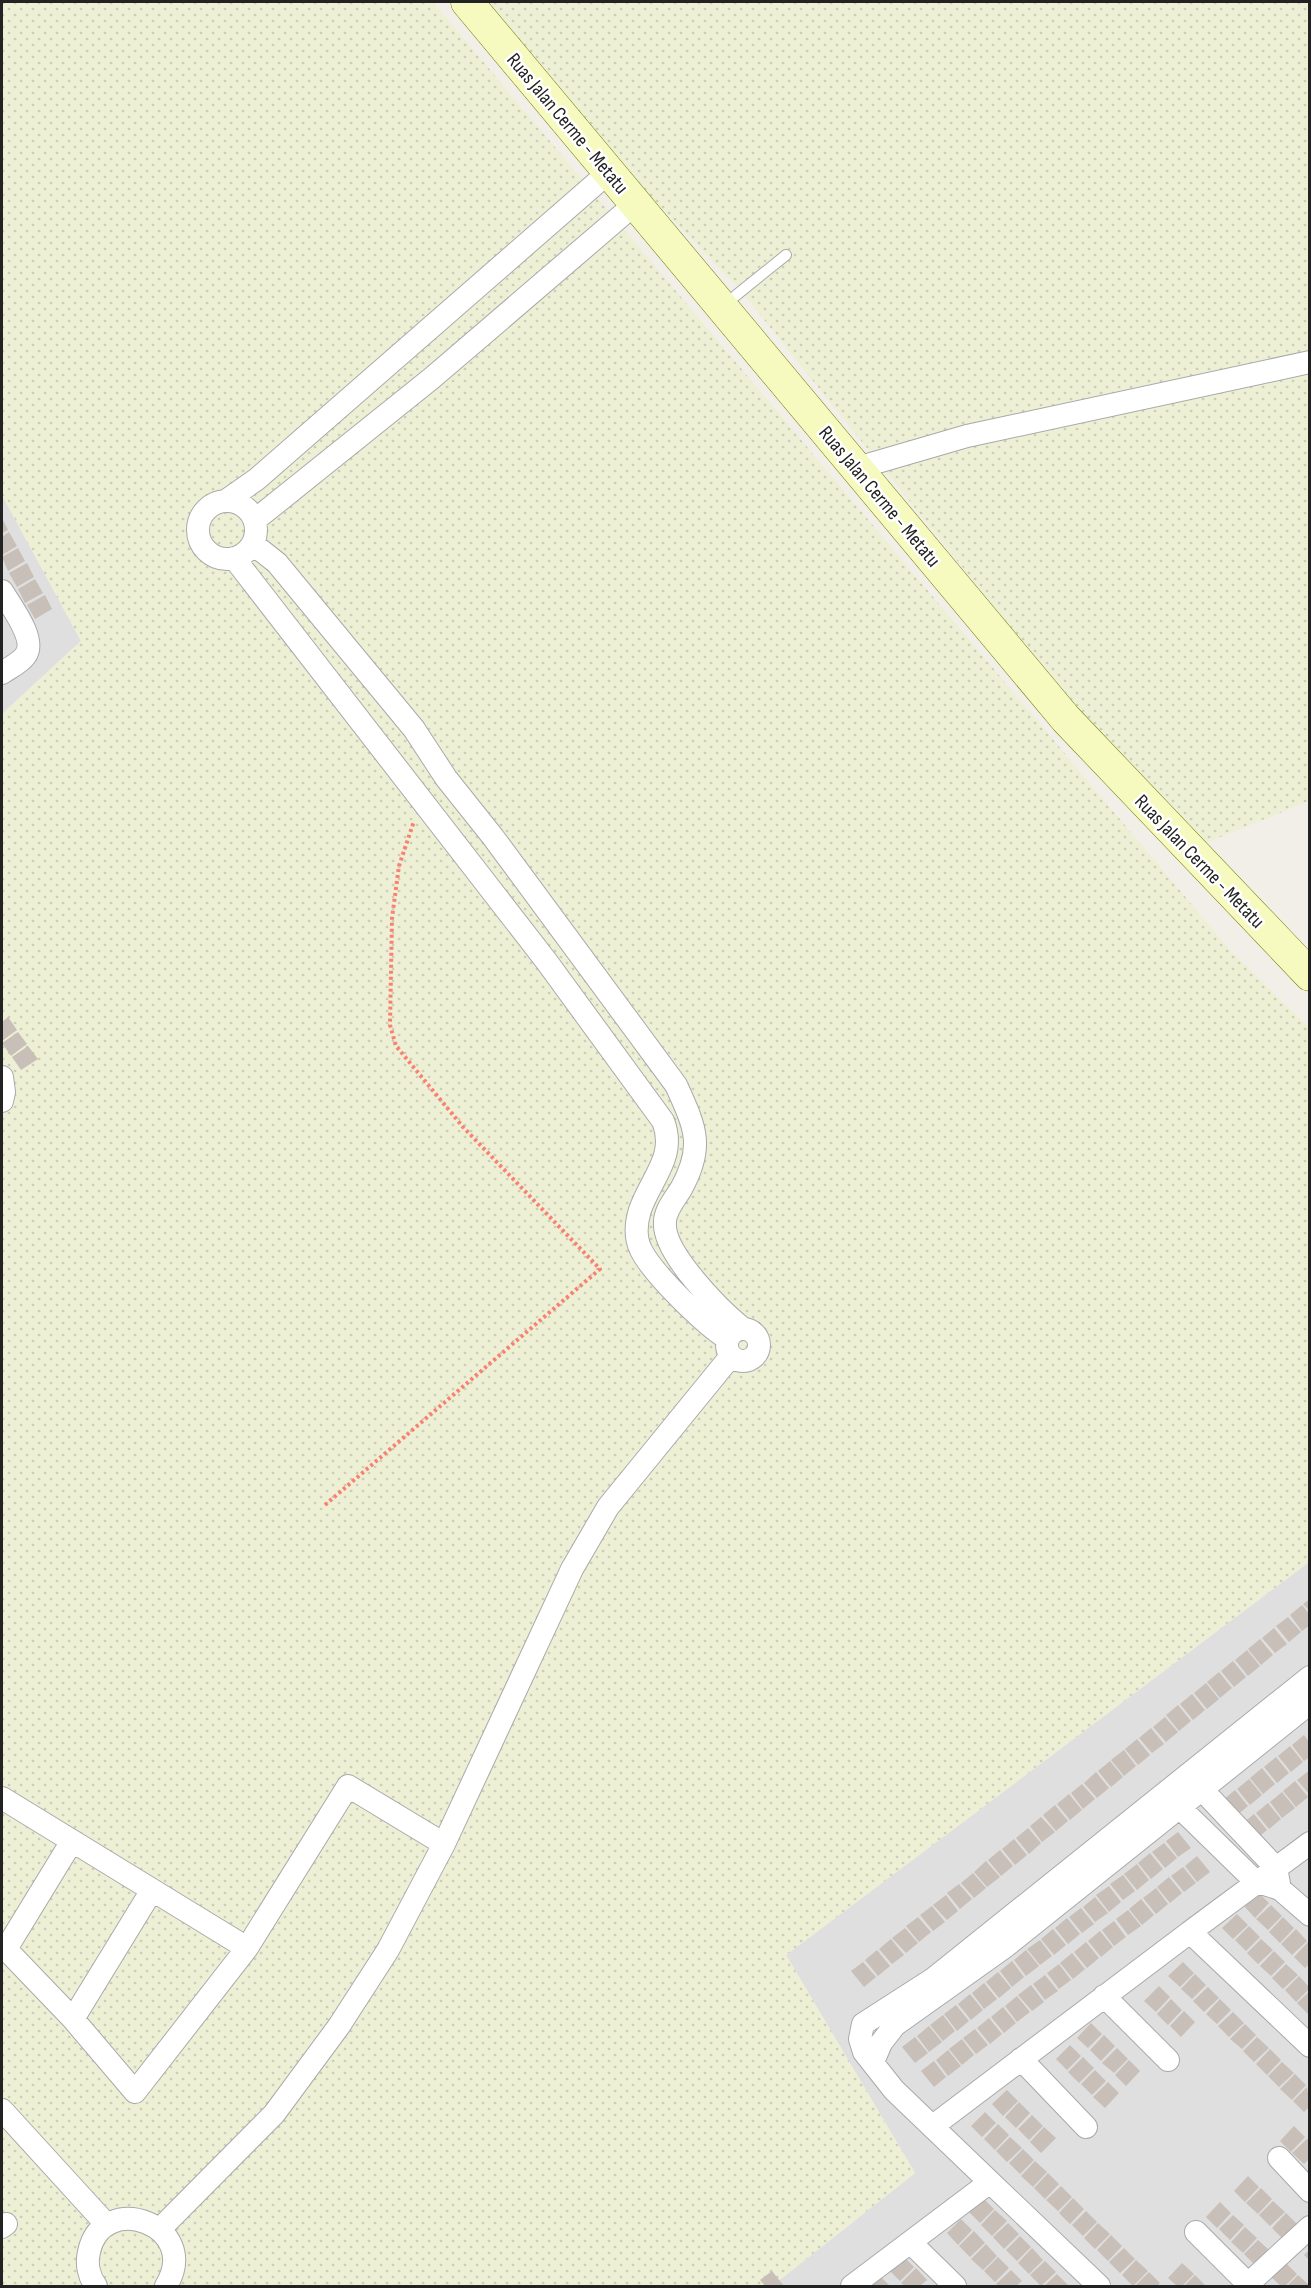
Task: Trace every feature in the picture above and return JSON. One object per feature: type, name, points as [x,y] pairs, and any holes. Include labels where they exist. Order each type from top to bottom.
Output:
[{"type":"main road","name":"Ruas Jalan Cerme - Metatu","points":[[467,2],[1066,719],[1310,975]]},
{"type":"street","points":[[227,500],[239,503],[249,510],[255,520],[257,532],[253,544],[245,554],[234,558],[222,558],[210,554],[202,544],[198,533],[199,520],[205,510],[215,503],[227,500],[257,479],[609,172]]},
{"type":"street","points":[[255,520],[432,378],[635,204]]},
{"type":"street","points":[[406,351],[432,378]]},
{"type":"street","points":[[857,468],[967,436],[1310,362]]},
{"type":"street","points":[[253,544],[277,563],[414,729],[446,778],[493,837],[676,1085],[694,1127],[697,1148],[692,1169],[664,1220],[666,1237],[698,1283],[726,1315],[734,1341]]},
{"type":"street","points":[[234,558],[418,800],[547,962],[663,1120],[669,1134],[667,1154],[640,1210],[636,1234],[642,1252],[668,1284],[709,1327],[734,1341]]},
{"type":"street","points":[[2,591],[27,633],[29,644],[26,656],[2,673]]},
{"type":"street","points":[[418,800],[446,778]]},
{"type":"street","points":[[2,1077],[4,1092],[2,1101]]},
{"type":"street","points":[[160,2229],[274,2114],[339,2026],[388,1950],[444,1844],[572,1569],[608,1507],[734,1341]]},
{"type":"street","points":[[1099,2286],[894,2090],[864,2052],[860,2039],[863,2024],[933,1979],[1171,1801],[1310,1677]]},
{"type":"street","points":[[1194,1782],[1310,1703]]},
{"type":"street","points":[[1194,1782],[1310,1915]]},
{"type":"street","points":[[72,1841],[4,1947],[73,2019],[135,2092],[247,1948],[348,1786],[444,1844]]},
{"type":"street","points":[[2,1798],[247,1948]]},
{"type":"street","points":[[1171,1801],[1255,1881]]},
{"type":"street","points":[[933,2126],[1255,1881],[1278,1879],[1310,1843]]},
{"type":"street","points":[[73,2019],[152,1890]]},
{"type":"street","points":[[1190,1932],[1310,2046]]},
{"type":"street","points":[[1104,1996],[1168,2060]]},
{"type":"street","points":[[1021,2059],[1086,2127]]},
{"type":"street","points":[[2,2110],[107,2225]]},
{"type":"street","points":[[1279,2158],[1310,2191]]},
{"type":"street","points":[[852,2286],[990,2182]]},
{"type":"street","points":[[96,2286],[89,2272],[87,2260],[95,2237],[107,2225],[125,2218],[138,2219],[160,2229],[173,2250],[172,2274],[166,2286]]},
{"type":"street","points":[[1196,2232],[1249,2285],[1310,2227]]},
{"type":"street","points":[[911,2243],[955,2286]]},
{"type":"lane","points":[[722,307],[786,255]]},
{"type":"path","points":[[326,1505],[600,1269],[463,1127],[396,1046],[390,1025],[392,918],[399,866],[418,800]]},
{"type":"shaded area","points":[[2,495],[81,641],[2,714]]},
{"type":"shaded area","points":[[1309,1562],[1309,2286],[772,2286],[915,2173],[786,1955]]},
{"type":"green space","points":[[2,2],[433,2],[1230,950],[1309,1028],[1309,1562],[786,1955],[915,2173],[772,2286],[2,2286],[2,714],[81,641],[2,495]]},
{"type":"green space","points":[[473,2],[1309,2],[1309,801],[1189,850],[741,291],[491,30]]},
{"type":"building","points":[[2,518],[8,530],[2,533]]},
{"type":"building","points":[[9,532],[17,546],[2,555],[2,537]]},
{"type":"building","points":[[18,548],[25,561],[8,571],[2,557]]},
{"type":"building","points":[[27,563],[34,577],[17,587],[9,573]]},
{"type":"building","points":[[35,579],[43,593],[25,603],[18,589]]},
{"type":"building","points":[[45,595],[52,609],[35,619],[27,605]]},
{"type":"building","points":[[8,1017],[17,1030],[2,1041],[2,1022]]},
{"type":"building","points":[[18,1032],[27,1044],[11,1056],[2,1043]]},
{"type":"building","points":[[28,1046],[38,1059],[21,1070],[12,1057]]},
{"type":"building","points":[[1310,1599],[1310,1611],[1303,1604]]},
{"type":"building","points":[[1302,1605],[1310,1615],[1310,1625],[1302,1631],[1290,1615]]},
{"type":"building","points":[[1288,1617],[1301,1632],[1289,1642],[1276,1626]]},
{"type":"building","points":[[1274,1628],[1287,1644],[1275,1653],[1262,1638]]},
{"type":"building","points":[[1260,1639],[1273,1655],[1261,1665],[1248,1649]]},
{"type":"building","points":[[1247,1650],[1260,1666],[1248,1676],[1235,1660]]},
{"type":"building","points":[[1233,1661],[1246,1677],[1234,1687],[1221,1671]]},
{"type":"building","points":[[1219,1672],[1232,1688],[1220,1698],[1207,1682]]},
{"type":"building","points":[[1206,1683],[1219,1699],[1207,1709],[1194,1693]]},
{"type":"building","points":[[1192,1694],[1205,1710],[1193,1720],[1180,1704]]},
{"type":"building","points":[[1178,1705],[1191,1721],[1179,1731],[1166,1715]]},
{"type":"building","points":[[1165,1717],[1178,1732],[1166,1742],[1153,1727]]},
{"type":"building","points":[[1151,1728],[1164,1744],[1152,1753],[1139,1738]]},
{"type":"building","points":[[1304,1735],[1310,1743],[1310,1757],[1304,1761],[1292,1745]]},
{"type":"building","points":[[1137,1739],[1150,1755],[1138,1765],[1125,1749]]},
{"type":"building","points":[[1290,1746],[1303,1762],[1291,1772],[1278,1756]]},
{"type":"building","points":[[1124,1750],[1136,1766],[1124,1776],[1111,1760]]},
{"type":"building","points":[[1276,1757],[1289,1773],[1277,1783],[1264,1767]]},
{"type":"building","points":[[1110,1761],[1123,1777],[1111,1787],[1098,1771]]},
{"type":"building","points":[[1262,1768],[1275,1784],[1263,1794],[1250,1778]]},
{"type":"building","points":[[1310,1770],[1310,1795],[1297,1780]]},
{"type":"building","points":[[1096,1772],[1109,1788],[1097,1798],[1084,1783]]},
{"type":"building","points":[[1249,1779],[1262,1795],[1250,1805],[1237,1789]]},
{"type":"building","points":[[1295,1781],[1308,1797],[1296,1807],[1283,1791]]},
{"type":"building","points":[[1082,1784],[1095,1799],[1083,1809],[1071,1793]]},
{"type":"building","points":[[1235,1790],[1248,1806],[1236,1816],[1223,1800]]},
{"type":"building","points":[[1282,1792],[1295,1808],[1282,1818],[1270,1802]]},
{"type":"building","points":[[1069,1794],[1082,1810],[1070,1820],[1057,1804]]},
{"type":"building","points":[[1268,1803],[1281,1819],[1269,1829],[1256,1813]]},
{"type":"building","points":[[1055,1805],[1068,1821],[1056,1831],[1043,1815]]},
{"type":"building","points":[[1254,1814],[1267,1830],[1255,1840],[1242,1824]]},
{"type":"building","points":[[1041,1817],[1055,1832],[1042,1842],[1030,1826]]},
{"type":"building","points":[[1028,1828],[1041,1843],[1029,1854],[1016,1838]]},
{"type":"building","points":[[1178,1832],[1191,1848],[1178,1857],[1166,1841]]},
{"type":"building","points":[[1014,1839],[1027,1855],[1015,1865],[1002,1849]]},
{"type":"building","points":[[1164,1843],[1177,1858],[1165,1868],[1152,1852]]},
{"type":"building","points":[[1000,1850],[1013,1866],[1001,1876],[988,1860]]},
{"type":"building","points":[[1150,1853],[1163,1869],[1151,1879],[1138,1863]]},
{"type":"building","points":[[1197,1856],[1210,1872],[1197,1882],[1185,1866]]},
{"type":"building","points":[[986,1861],[1000,1877],[987,1887],[974,1872]]},
{"type":"building","points":[[1137,1864],[1149,1880],[1137,1890],[1124,1874]]},
{"type":"building","points":[[1183,1867],[1196,1883],[1184,1892],[1171,1876]]},
{"type":"building","points":[[973,1873],[986,1888],[974,1898],[961,1883]]},
{"type":"building","points":[[1123,1875],[1135,1891],[1123,1900],[1110,1884]]},
{"type":"building","points":[[1169,1877],[1182,1893],[1170,1903],[1157,1887]]},
{"type":"building","points":[[959,1884],[972,1899],[960,1909],[947,1893]]},
{"type":"building","points":[[1109,1886],[1121,1902],[1109,1912],[1096,1895]]},
{"type":"building","points":[[1156,1888],[1168,1904],[1156,1914],[1143,1898]]},
{"type":"building","points":[[1258,1892],[1269,1903],[1255,1918],[1244,1906]]},
{"type":"building","points":[[946,1895],[958,1911],[947,1920],[933,1905]]},
{"type":"building","points":[[1095,1897],[1108,1913],[1095,1922],[1083,1907]]},
{"type":"building","points":[[1141,1899],[1154,1915],[1142,1925],[1129,1909]]},
{"type":"building","points":[[1271,1905],[1282,1916],[1268,1930],[1256,1919]]},
{"type":"building","points":[[932,1906],[945,1922],[933,1931],[920,1915]]},
{"type":"building","points":[[1081,1908],[1094,1924],[1082,1933],[1069,1917]]},
{"type":"building","points":[[1128,1910],[1141,1926],[1128,1935],[1116,1919]]},
{"type":"building","points":[[1237,1914],[1248,1925],[1233,1939],[1222,1928]]},
{"type":"building","points":[[918,1917],[931,1932],[919,1942],[906,1926]]},
{"type":"building","points":[[1283,1917],[1294,1928],[1280,1943],[1269,1932]]},
{"type":"building","points":[[1067,1918],[1080,1934],[1068,1944],[1055,1928]]},
{"type":"building","points":[[1114,1921],[1126,1937],[1114,1946],[1102,1930]]},
{"type":"building","points":[[1249,1926],[1260,1937],[1246,1951],[1235,1940]]},
{"type":"building","points":[[905,1928],[918,1943],[906,1953],[892,1938]]},
{"type":"building","points":[[1053,1929],[1066,1945],[1054,1955],[1041,1939]]},
{"type":"building","points":[[1296,1929],[1307,1941],[1292,1955],[1281,1944]]},
{"type":"building","points":[[1100,1931],[1113,1947],[1101,1957],[1088,1941]]},
{"type":"building","points":[[891,1939],[904,1955],[892,1964],[879,1949]]},
{"type":"building","points":[[1261,1939],[1273,1950],[1258,1964],[1247,1953]]},
{"type":"building","points":[[1040,1940],[1052,1956],[1040,1965],[1027,1949]]},
{"type":"building","points":[[1086,1942],[1099,1958],[1087,1968],[1074,1952]]},
{"type":"building","points":[[1308,1942],[1310,1963],[1305,1968],[1294,1957]]},
{"type":"building","points":[[877,1950],[890,1966],[878,1976],[865,1960]]},
{"type":"building","points":[[1026,1950],[1039,1966],[1026,1976],[1014,1960]]},
{"type":"building","points":[[1274,1951],[1285,1962],[1271,1976],[1260,1966]]},
{"type":"building","points":[[1072,1953],[1085,1969],[1073,1979],[1060,1963]]},
{"type":"building","points":[[1012,1961],[1024,1977],[1012,1987],[1000,1971]]},
{"type":"building","points":[[863,1962],[876,1977],[864,1987],[851,1971]]},
{"type":"building","points":[[1183,1962],[1194,1973],[1180,1987],[1168,1976]]},
{"type":"building","points":[[1059,1964],[1071,1980],[1059,1989],[1047,1973]]},
{"type":"building","points":[[1286,1964],[1298,1975],[1283,1989],[1272,1978]]},
{"type":"building","points":[[998,1972],[1011,1988],[999,1998],[986,1982]]},
{"type":"building","points":[[1195,1974],[1206,1985],[1192,1999],[1181,1989]]},
{"type":"building","points":[[1045,1975],[1058,1991],[1045,2000],[1033,1984]]},
{"type":"building","points":[[1299,1976],[1310,1988],[1296,2002],[1285,1990]]},
{"type":"building","points":[[984,1983],[997,1999],[984,2009],[972,1993]]},
{"type":"building","points":[[1031,1985],[1044,2002],[1032,2011],[1018,1995]]},
{"type":"building","points":[[1159,1986],[1170,1997],[1156,2012],[1144,2001]]},
{"type":"building","points":[[1208,1987],[1219,1998],[1204,2012],[1193,2001]]},
{"type":"building","points":[[1310,1991],[1310,2013],[1308,2014],[1297,2003]]},
{"type":"building","points":[[970,1994],[983,2010],[971,2020],[958,2004]]},
{"type":"building","points":[[1017,1996],[1030,2012],[1017,2022],[1005,2006]]},
{"type":"building","points":[[1171,1999],[1182,2010],[1168,2025],[1157,2014]]},
{"type":"building","points":[[1220,1999],[1231,2010],[1217,2024],[1206,2014]]},
{"type":"building","points":[[956,2005],[969,2021],[957,2031],[944,2014]]},
{"type":"building","points":[[1003,2007],[1016,2023],[1004,2033],[991,2017]]},
{"type":"building","points":[[1184,2011],[1195,2022],[1181,2037],[1170,2026]]},
{"type":"building","points":[[1233,2012],[1244,2023],[1229,2037],[1218,2026]]},
{"type":"building","points":[[943,2015],[955,2031],[943,2041],[930,2025]]},
{"type":"building","points":[[989,2018],[1002,2034],[990,2044],[977,2028]]},
{"type":"building","points":[[1091,2023],[1102,2034],[1088,2048],[1077,2038]]},
{"type":"building","points":[[1245,2024],[1256,2035],[1242,2049],[1230,2039]]},
{"type":"building","points":[[929,2026],[942,2042],[929,2052],[917,2036]]},
{"type":"building","points":[[975,2029],[988,2045],[976,2054],[963,2038]]},
{"type":"building","points":[[1104,2035],[1115,2046],[1101,2061],[1090,2050]]},
{"type":"building","points":[[915,2037],[928,2053],[915,2063],[902,2047]]},
{"type":"building","points":[[1257,2037],[1269,2048],[1254,2062],[1243,2051]]},
{"type":"building","points":[[962,2039],[974,2055],[962,2065],[949,2049]]},
{"type":"building","points":[[1070,2045],[1081,2056],[1067,2070],[1056,2059]]},
{"type":"building","points":[[1117,2048],[1128,2059],[1114,2073],[1102,2063]]},
{"type":"building","points":[[1270,2049],[1281,2060],[1267,2075],[1256,2064]]},
{"type":"building","points":[[948,2050],[961,2066],[948,2076],[936,2060]]},
{"type":"building","points":[[1083,2057],[1094,2068],[1079,2083],[1068,2072]]},
{"type":"building","points":[[1129,2060],[1140,2071],[1126,2086],[1115,2075]]},
{"type":"building","points":[[934,2061],[946,2077],[934,2087],[921,2071]]},
{"type":"building","points":[[1282,2062],[1294,2073],[1279,2087],[1268,2076]]},
{"type":"building","points":[[1095,2070],[1106,2081],[1092,2095],[1081,2084]]},
{"type":"building","points":[[1295,2074],[1306,2085],[1292,2100],[1280,2089]]},
{"type":"building","points":[[1108,2082],[1119,2093],[1105,2108],[1093,2097]]},
{"type":"building","points":[[1307,2087],[1310,2106],[1304,2112],[1293,2101]]},
{"type":"building","points":[[1007,2090],[1018,2101],[1003,2116],[992,2104]]},
{"type":"building","points":[[1019,2102],[1030,2113],[1016,2128],[1005,2117]]},
{"type":"building","points":[[985,2112],[996,2123],[982,2137],[971,2126]]},
{"type":"building","points":[[1032,2115],[1043,2126],[1029,2140],[1018,2129]]},
{"type":"building","points":[[998,2124],[1009,2135],[995,2150],[984,2139]]},
{"type":"building","points":[[1294,2126],[1305,2137],[1291,2152],[1280,2141]]},
{"type":"building","points":[[1044,2127],[1056,2138],[1041,2153],[1030,2142]]},
{"type":"building","points":[[1010,2137],[1022,2148],[1007,2162],[996,2151]]},
{"type":"building","points":[[1307,2139],[1310,2141],[1310,2158],[1304,2164],[1292,2153]]},
{"type":"building","points":[[1023,2149],[1034,2160],[1020,2174],[1009,2163]]},
{"type":"building","points":[[1035,2161],[1047,2172],[1033,2187],[1021,2176]]},
{"type":"building","points":[[1048,2173],[1059,2184],[1045,2199],[1034,2188]]},
{"type":"building","points":[[1248,2176],[1259,2187],[1245,2202],[1234,2191]]},
{"type":"building","points":[[1061,2186],[1072,2197],[1058,2211],[1046,2200]]},
{"type":"building","points":[[1261,2188],[1272,2199],[1258,2214],[1246,2203]]},
{"type":"building","points":[[983,2198],[994,2209],[980,2223],[969,2212]]},
{"type":"building","points":[[1073,2198],[1084,2209],[1070,2224],[1059,2213]]},
{"type":"building","points":[[1273,2201],[1285,2212],[1270,2226],[1259,2215]]},
{"type":"building","points":[[1220,2202],[1231,2213],[1217,2228],[1206,2217]]},
{"type":"building","points":[[995,2210],[1007,2221],[992,2236],[981,2225]]},
{"type":"building","points":[[1086,2211],[1097,2222],[1083,2236],[1072,2225]]},
{"type":"building","points":[[1286,2213],[1297,2224],[1283,2239],[1272,2228]]},
{"type":"building","points":[[1233,2215],[1244,2225],[1230,2240],[1219,2229]]},
{"type":"building","points":[[961,2219],[972,2230],[958,2245],[947,2233]]},
{"type":"building","points":[[1008,2223],[1019,2234],[1004,2249],[993,2237]]},
{"type":"building","points":[[1098,2223],[1110,2234],[1095,2249],[1084,2238]]},
{"type":"building","points":[[1245,2227],[1257,2238],[1243,2253],[1231,2242]]},
{"type":"building","points":[[974,2231],[985,2243],[970,2257],[959,2246]]},
{"type":"building","points":[[1111,2235],[1122,2246],[1108,2261],[1097,2250]]},
{"type":"building","points":[[1020,2236],[1031,2247],[1017,2261],[1006,2250]]},
{"type":"building","points":[[1258,2240],[1269,2250],[1255,2265],[1244,2254]]},
{"type":"building","points":[[986,2244],[997,2256],[983,2270],[971,2259]]},
{"type":"building","points":[[1032,2248],[1043,2260],[1029,2274],[1018,2263]]},
{"type":"building","points":[[1124,2248],[1135,2259],[1120,2273],[1109,2262]]},
{"type":"building","points":[[1310,2249],[1310,2261],[1304,2255]]},
{"type":"building","points":[[903,2256],[914,2267],[900,2281],[889,2270]]},
{"type":"building","points":[[998,2257],[1009,2268],[995,2282],[984,2271]]},
{"type":"building","points":[[1136,2260],[1148,2271],[1133,2286],[1122,2275]]},
{"type":"building","points":[[1045,2261],[1056,2272],[1041,2286],[1030,2275]]},
{"type":"building","points":[[1182,2263],[1194,2274],[1182,2286],[1177,2286],[1168,2278]]},
{"type":"building","points":[[1286,2263],[1297,2274],[1285,2286],[1281,2286],[1271,2277]]},
{"type":"building","points":[[916,2268],[927,2280],[920,2286],[905,2286],[901,2283]]},
{"type":"building","points":[[1011,2270],[1022,2281],[1016,2286],[996,2284]]},
{"type":"building","points":[[772,2271],[784,2286],[765,2286],[760,2280]]},
{"type":"building","points":[[1149,2272],[1160,2283],[1157,2286],[1135,2286]]},
{"type":"building","points":[[1057,2274],[1067,2286],[1044,2286]]},
{"type":"building","points":[[1195,2275],[1206,2286],[1184,2286]]},
{"type":"building","points":[[1298,2275],[1310,2286],[1287,2286]]},
{"type":"building","points":[[881,2277],[890,2286],[872,2286]]}]
